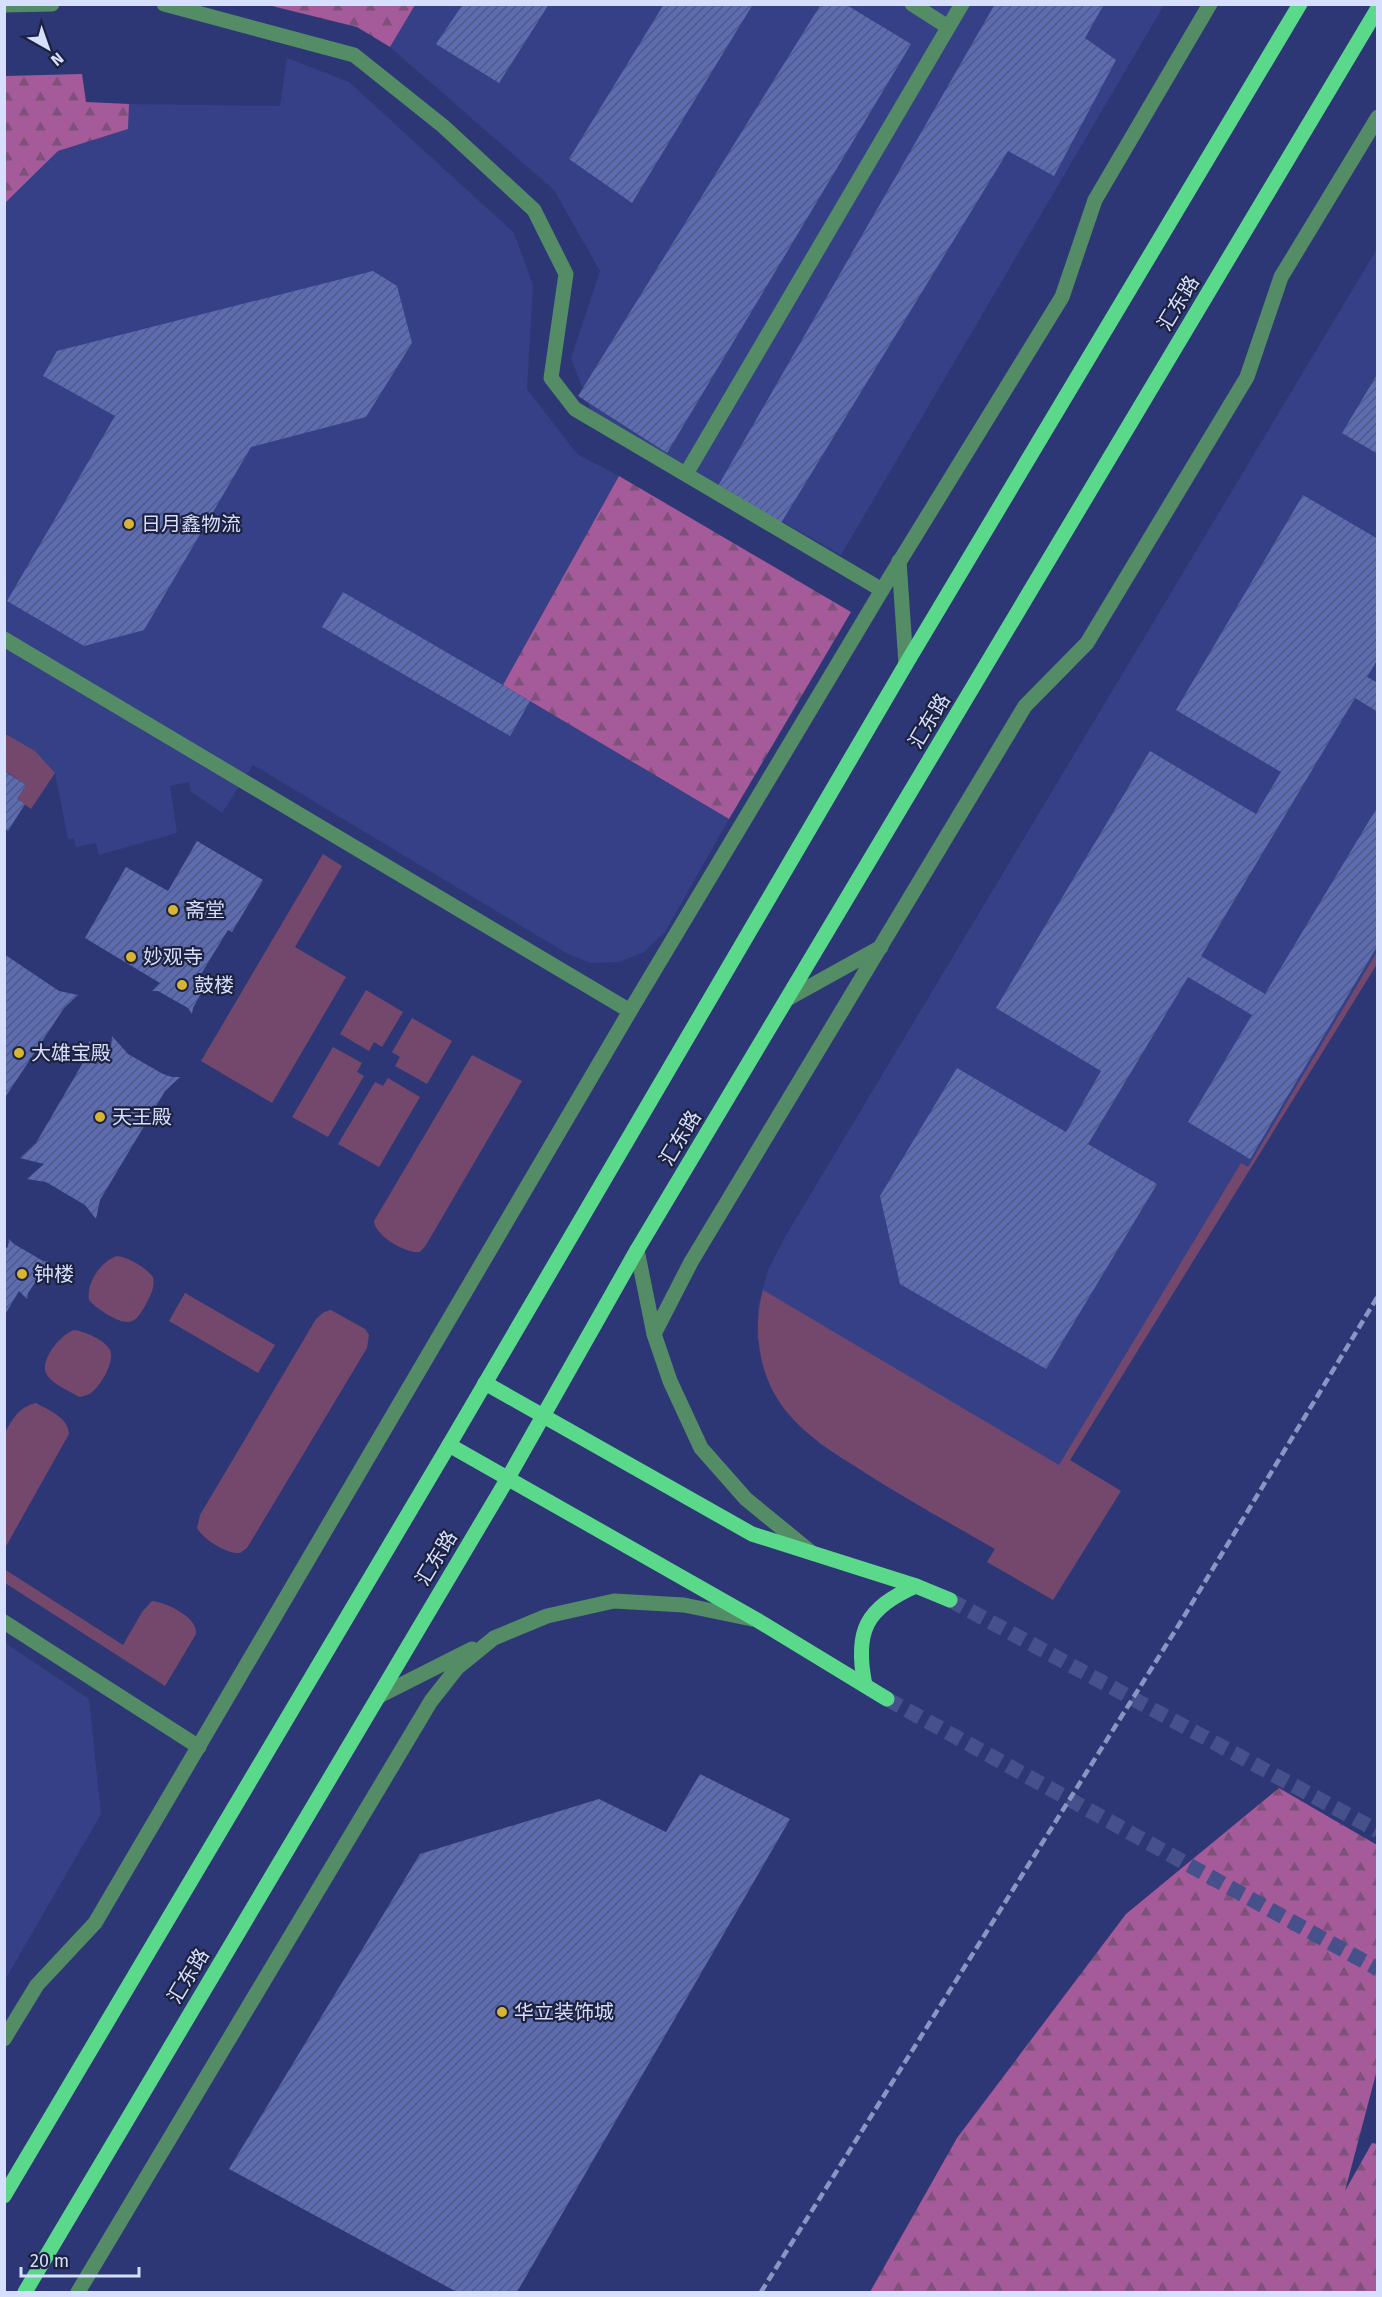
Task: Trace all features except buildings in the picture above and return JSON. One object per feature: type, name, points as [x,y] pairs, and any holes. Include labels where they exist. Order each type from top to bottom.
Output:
[{"type":"main road","points":[[4,2196],[449,1445],[906,664],[1300,4]]},
{"type":"main road","name":"汇东路","points":[[24,2292],[508,1478],[638,1250],[1377,8]]},
{"type":"main road","points":[[485,1383],[752,1534],[950,1600]]},
{"type":"main road","points":[[449,1445],[757,1620],[887,1699]]},
{"type":"main road","points":[[865,1685],[860,1652],[863,1632],[878,1608],[892,1597],[916,1587]]},
{"type":"street","points":[[4,5],[52,4]]},
{"type":"street","points":[[164,4],[354,54],[443,126],[534,210],[566,274],[551,378],[575,409],[882,590]]},
{"type":"street","points":[[912,4],[948,27]]},
{"type":"street","points":[[686,474],[962,4]]},
{"type":"street","points":[[4,2039],[37,1986],[95,1923],[630,1011],[882,590],[1062,297],[1095,200],[1210,4]]},
{"type":"street","points":[[654,1334],[691,1262],[1025,706],[1087,643],[1216,428],[1246,377],[1281,277],[1377,117]]},
{"type":"street","points":[[900,561],[906,664]]},
{"type":"street","points":[[4,639],[630,1011]]},
{"type":"street","points":[[789,998],[881,947]]},
{"type":"street","points":[[638,1250],[654,1334],[670,1381],[701,1448],[746,1500],[817,1556]]},
{"type":"street","points":[[378,1696],[494,1638],[547,1616],[614,1601],[684,1605],[757,1620]]},
{"type":"street","points":[[4,1622],[199,1747]]},
{"type":"street","points":[[78,2292],[432,1701],[457,1668],[494,1638]]},
{"type":"shaded area","points":[[415,5],[1164,5],[841,555],[592,413],[571,358],[600,271],[554,190],[390,47]]},
{"type":"shaded area","points":[[287,58],[349,82],[514,233],[533,285],[527,389],[577,454],[619,476],[503,685],[729,819],[665,932],[644,952],[619,962],[591,963],[568,954],[253,765],[222,813],[190,791],[189,782],[170,786],[177,833],[99,855],[96,843],[76,847],[74,838],[68,839],[55,773],[5,733],[5,203],[58,151],[128,129],[129,104],[280,106]]},
{"type":"shaded area","points":[[1377,249],[1377,964],[1070,1460],[1121,1491],[1053,1600],[987,1562],[995,1549],[887,1487],[821,1445],[785,1410],[766,1376],[757,1338],[758,1307],[768,1270],[785,1237]]},
{"type":"shaded area","points":[[4,733],[35,751],[55,773],[31,809],[17,799],[26,785],[5,771]]},
{"type":"shaded area","points":[[323,854],[342,866],[295,947],[346,977],[272,1103],[201,1061]]},
{"type":"shaded area","points":[[1377,952],[1377,964],[1070,1460],[1121,1491],[1053,1600],[987,1562],[995,1549],[910,1500],[821,1444],[786,1411],[769,1384],[760,1353],[758,1321],[763,1290],[1059,1465],[1241,1163],[1248,1167]]},
{"type":"shaded area","points":[[366,990],[403,1012],[382,1047],[374,1042],[369,1051],[340,1034]]},
{"type":"shaded area","points":[[412,1018],[452,1041],[427,1084],[395,1066],[400,1057],[392,1052]]},
{"type":"shaded area","points":[[333,1047],[362,1063],[357,1072],[364,1076],[328,1137],[292,1117]]},
{"type":"shaded area","points":[[472,1055],[522,1081],[426,1245],[420,1252],[407,1250],[385,1238],[374,1221]]},
{"type":"shaded area","points":[[388,1078],[420,1097],[379,1167],[338,1144],[375,1082],[383,1086]]},
{"type":"shaded area","points":[[117,1256],[137,1264],[153,1277],[153,1288],[149,1297],[142,1311],[131,1322],[121,1321],[108,1315],[89,1300],[90,1287],[96,1273],[105,1263]]},
{"type":"shaded area","points":[[185,1293],[275,1345],[258,1373],[169,1321]]},
{"type":"shaded area","points":[[331,1310],[365,1329],[369,1335],[367,1348],[247,1548],[240,1553],[222,1549],[197,1528],[200,1515],[316,1319],[324,1312]]},
{"type":"shaded area","points":[[74,1330],[99,1340],[107,1346],[111,1355],[109,1367],[96,1389],[79,1397],[53,1382],[45,1369],[48,1356],[57,1342]]},
{"type":"shaded area","points":[[36,1403],[62,1419],[69,1434],[5,1548],[5,1433],[17,1414],[25,1407]]},
{"type":"shaded area","points":[[4,1569],[123,1645],[142,1612],[152,1601],[173,1608],[187,1617],[192,1622],[196,1634],[165,1686],[5,1583]]},
{"type":"shaded area","points":[[5,1643],[89,1699],[101,1814],[5,1980]]},
{"type":"green space","points":[[268,5],[415,5],[390,47],[357,27]]},
{"type":"green space","points":[[82,74],[86,102],[129,104],[128,129],[58,151],[5,203],[5,76]]},
{"type":"green space","points":[[619,476],[851,612],[729,819],[503,685]]},
{"type":"green space","points":[[1279,1788],[1377,1845],[1377,2070],[1345,2191],[1372,2143],[1377,2144],[1377,2292],[870,2292],[957,2138],[1126,1914]]},
{"type":"tunnel","points":[[950,1600],[1378,1831]]},
{"type":"tunnel","points":[[887,1699],[1378,1969]]},
{"type":"railway","points":[[761,2292],[1180,1623],[1378,1296]]},
{"type":"place","name":"日月鑫物流","points":[[129,524]]},
{"type":"place","name":"斋堂","points":[[173,910]]},
{"type":"place","name":"妙观寺","points":[[131,957]]},
{"type":"place","name":"鼓楼","points":[[182,985]]},
{"type":"place","name":"大雄宝殿","points":[[19,1053]]},
{"type":"place","name":"天王殿","points":[[100,1117]]},
{"type":"place","name":"钟楼","points":[[22,1274]]},
{"type":"place","name":"华立装饰城","points":[[502,2012]]}]
